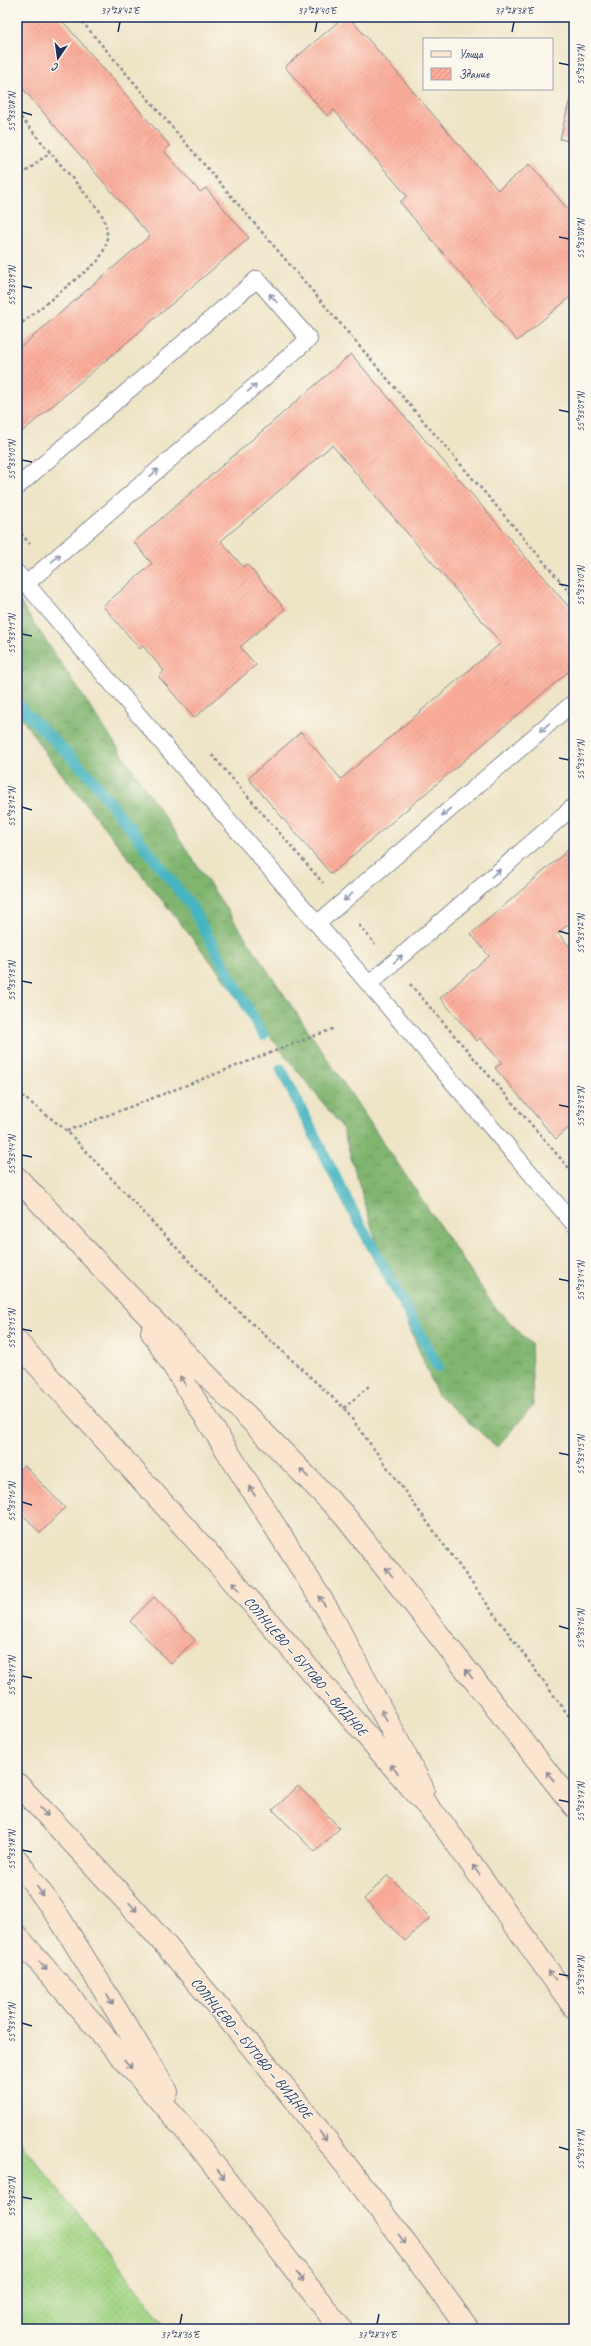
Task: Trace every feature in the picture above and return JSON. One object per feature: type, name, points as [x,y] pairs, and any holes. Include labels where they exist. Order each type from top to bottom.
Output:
[{"type":"main road","points":[[17,1178],[130,1297],[343,1514],[574,1806]]},
{"type":"main road","points":[[130,1297],[331,1614],[442,1823]]},
{"type":"main road","name":"СОЛНЦЕВО — БУТОВО — ВИДНОЕ","points":[[17,1342],[210,1556],[442,1823],[574,2007]]},
{"type":"main road","name":"СОЛНЦЕВО — БУТОВО — ВИДНОЕ","points":[[17,1784],[73,1842],[156,1933],[305,2111],[413,2253],[468,2329]]},
{"type":"main road","points":[[17,1860],[58,1916],[200,2147]]},
{"type":"main road","points":[[17,1936],[200,2147],[341,2329]]},
{"type":"lane","points":[[17,487],[258,279],[309,339],[48,565],[22,578],[574,1224]]},
{"type":"lane","points":[[317,924],[574,702]]},
{"type":"lane","points":[[369,984],[574,806]]},
{"type":"path","points":[[78,17],[574,597]]},
{"type":"path","points":[[17,113],[106,220],[106,242],[104,252],[97,262],[17,327]]},
{"type":"path","points":[[17,180],[50,152]]},
{"type":"path","points":[[17,529],[48,565]]},
{"type":"path","points":[[210,752],[574,1174]]},
{"type":"path","points":[[67,1131],[335,1028]]},
{"type":"path","points":[[17,1092],[67,1131],[218,1292],[344,1408],[574,1723]]},
{"type":"path","points":[[344,1408],[369,1386]]},
{"type":"green space","points":[[17,598],[493,1305],[531,1344],[533,1406],[497,1447],[437,1394],[381,1258],[342,1127],[46,754],[17,711]]},
{"type":"green space","points":[[17,2138],[118,2263],[167,2329],[17,2329]]},
{"type":"building","points":[[17,17],[59,17],[170,146],[164,151],[200,192],[206,188],[249,238],[17,436],[17,350],[150,236],[17,82]]},
{"type":"building","points":[[344,17],[349,17],[498,190],[530,164],[574,217],[574,294],[517,341],[400,202],[407,196],[334,110],[327,116],[285,67]]},
{"type":"building","points":[[574,83],[574,142],[560,139]]},
{"type":"building","points":[[351,354],[574,613],[574,667],[331,874],[248,778],[301,732],[341,779],[501,643],[332,445],[221,541],[243,567],[247,564],[285,609],[240,647],[256,665],[194,718],[159,677],[164,671],[143,646],[140,649],[103,606],[152,564],[134,542]]},
{"type":"building","points":[[574,845],[574,919],[558,933],[574,952],[574,1123],[556,1139],[495,1068],[502,1063],[480,1038],[477,1041],[440,998],[489,956],[471,934]]},
{"type":"building","points":[[24,1465],[65,1508],[40,1533],[17,1508],[17,1472]]},
{"type":"building","points":[[154,1597],[195,1640],[171,1664],[130,1621]]},
{"type":"building","points":[[298,1786],[340,1828],[315,1852],[273,1810]]},
{"type":"building","points":[[388,1875],[430,1918],[405,1941],[364,1899]]},
{"type":"waterway","points":[[17,704],[87,773],[191,906],[263,1035]]},
{"type":"waterway","points":[[281,1069],[349,1204],[438,1367]]}]
